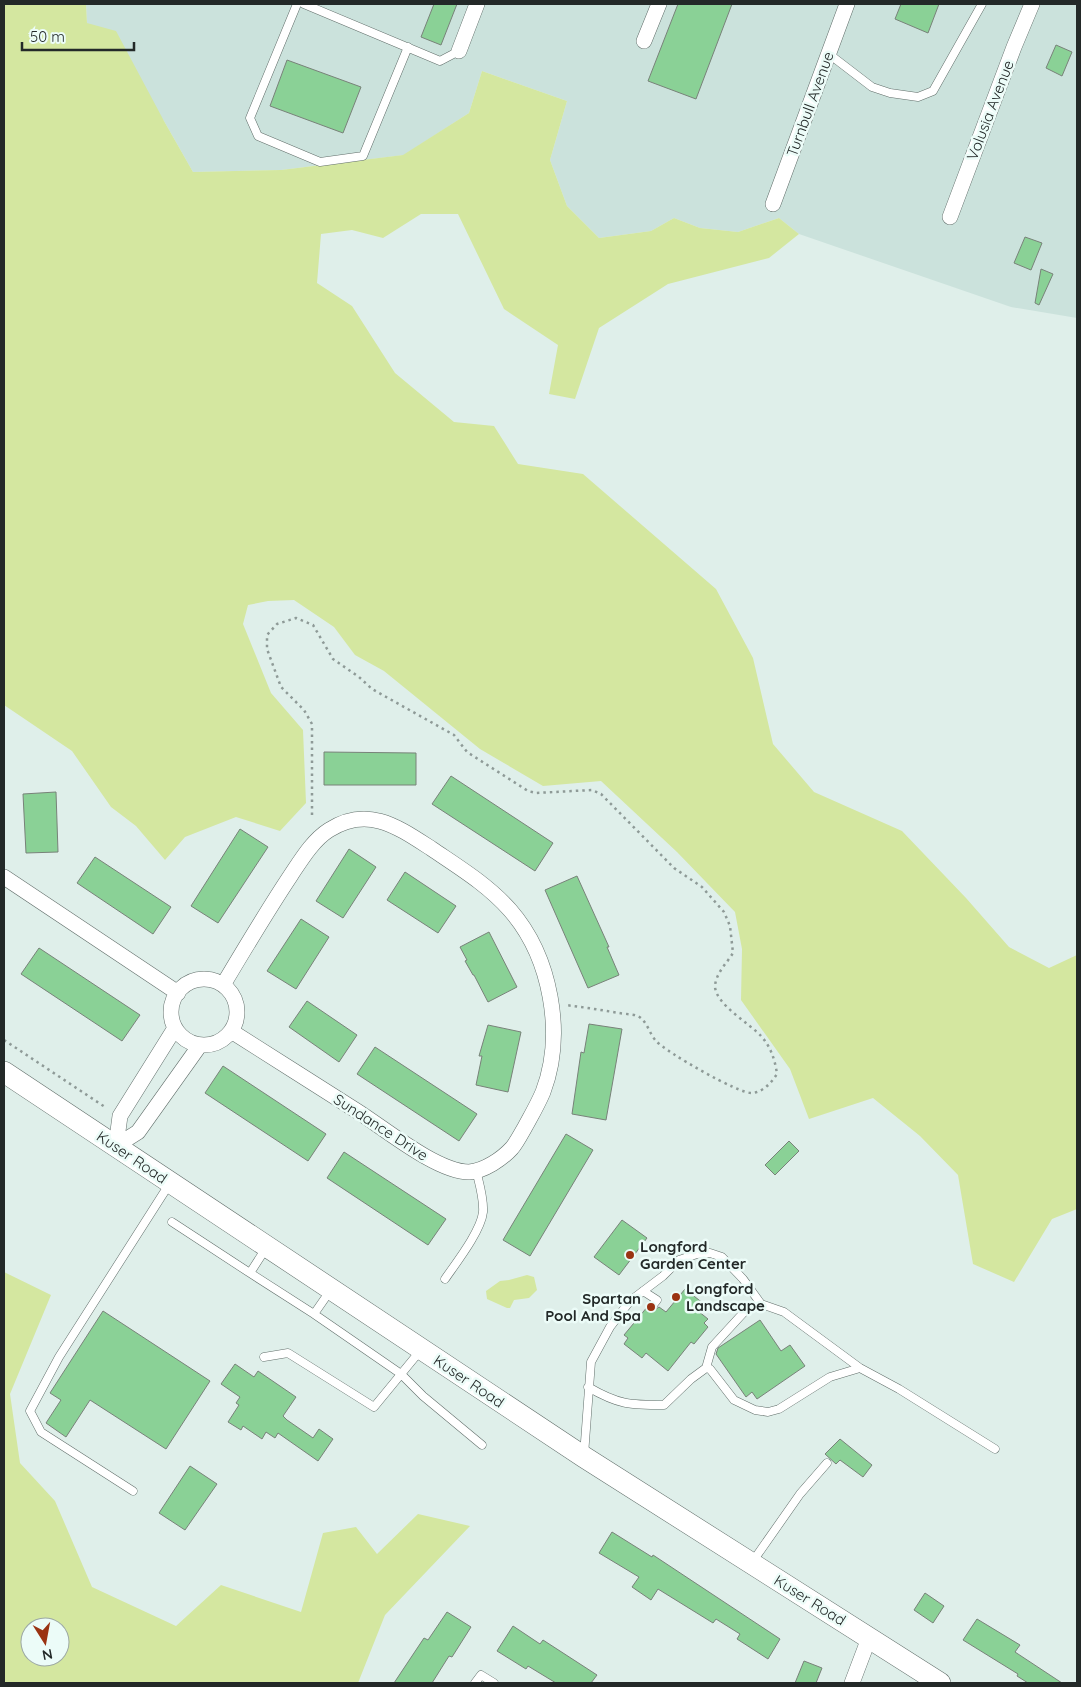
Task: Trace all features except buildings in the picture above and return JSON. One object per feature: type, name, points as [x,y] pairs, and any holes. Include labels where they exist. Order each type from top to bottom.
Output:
[{"type":"street","points":[[459,51],[477,4]]},
{"type":"street","points":[[644,41],[658,4]]},
{"type":"street","name":"Turnbull Avenue","points":[[773,204],[847,4]]},
{"type":"street","name":"Volusia Avenue","points":[[950,217],[1014,46],[1032,4]]},
{"type":"street","points":[[223,985],[269,908],[299,864],[326,832],[340,824],[363,818],[375,819],[390,824],[469,874],[511,912],[528,937],[546,977],[552,1004],[553,1024],[550,1064],[543,1091],[535,1110],[512,1148],[494,1163],[476,1170]]},
{"type":"street","points":[[4,877],[178,992]]},
{"type":"street","points":[[202,979],[223,985],[230,991],[237,1006],[236,1024],[231,1032],[218,1042],[200,1045],[186,1040],[172,1020],[171,1010],[178,992],[189,983],[202,979]]},
{"type":"street","points":[[116,1146],[120,1116],[176,1028]]},
{"type":"street","name":"Sundance Drive","points":[[231,1032],[359,1112],[423,1155],[459,1170],[469,1172],[476,1170]]},
{"type":"street","points":[[116,1146],[138,1132],[200,1045]]},
{"type":"street","name":"Kuser Road","points":[[4,1072],[584,1457],[940,1683]]},
{"type":"street","points":[[852,1683],[869,1638]]},
{"type":"lane","points":[[297,4],[250,118],[258,136],[320,162],[363,156],[408,47]]},
{"type":"lane","points":[[304,4],[440,60],[459,51]]},
{"type":"lane","points":[[828,54],[872,87],[890,93],[918,97],[933,91],[982,4]]},
{"type":"lane","points":[[445,1279],[472,1237],[482,1213],[482,1199],[476,1170]]},
{"type":"lane","points":[[133,1491],[41,1432],[30,1411],[60,1357],[170,1183]]},
{"type":"lane","points":[[172,1222],[314,1314],[401,1374],[423,1396],[482,1446]]},
{"type":"lane","points":[[250,1272],[267,1246]]},
{"type":"lane","points":[[584,1457],[591,1362],[610,1327],[630,1301],[663,1276],[679,1260],[697,1254],[710,1253],[722,1257],[743,1279],[761,1304],[784,1312],[860,1368],[900,1389],[995,1449]]},
{"type":"lane","points":[[314,1314],[331,1289]]},
{"type":"lane","points":[[643,1291],[657,1300],[653,1305]]},
{"type":"lane","points":[[588,1388],[608,1399],[631,1405],[664,1405],[691,1379],[706,1368],[712,1347],[746,1310],[761,1304]]},
{"type":"lane","points":[[264,1357],[288,1353],[374,1407],[421,1349]]},
{"type":"lane","points":[[706,1368],[710,1369],[734,1400],[755,1410],[768,1412],[779,1410],[830,1377],[860,1368]]},
{"type":"lane","points":[[752,1564],[800,1494],[827,1464]]},
{"type":"lane","points":[[475,1683],[481,1675],[494,1683]]},
{"type":"path","points":[[312,815],[312,724],[304,710],[281,687],[267,649],[267,635],[276,624],[296,618],[313,625],[333,659],[359,677],[372,689],[454,735],[467,752],[528,791],[536,793],[592,790],[601,794],[674,868],[702,887],[724,912],[730,926],[733,952],[717,976],[715,988],[720,1000],[762,1037],[775,1057],[777,1074],[771,1083],[762,1090],[752,1093],[737,1089],[667,1051],[655,1040],[648,1027],[638,1016],[564,1004]]},
{"type":"path","points":[[4,1040],[105,1107]]},
{"type":"shaded area","points":[[86,4],[1077,4],[1077,318],[1011,307],[799,234],[779,218],[738,232],[700,228],[674,218],[651,231],[599,238],[567,206],[550,160],[567,101],[482,71],[469,113],[404,155],[281,170],[193,172],[164,121],[87,23]]},
{"type":"green space","points":[[4,4],[86,4],[87,23],[116,31],[193,172],[281,170],[403,155],[469,113],[482,71],[567,101],[550,160],[567,206],[599,238],[651,231],[674,218],[700,228],[738,232],[779,218],[799,234],[769,258],[668,284],[599,328],[575,399],[549,394],[558,345],[504,309],[458,214],[421,214],[383,238],[352,230],[321,234],[317,283],[352,306],[395,373],[454,422],[494,426],[518,464],[583,474],[716,589],[753,658],[773,744],[814,792],[902,831],[966,898],[1009,947],[1049,968],[1077,955],[1077,1209],[1052,1219],[1014,1282],[973,1264],[958,1175],[920,1136],[873,1098],[809,1119],[790,1069],[741,1000],[742,949],[735,912],[677,852],[601,781],[543,786],[480,749],[384,671],[355,655],[334,627],[294,600],[268,601],[248,605],[243,624],[271,693],[303,730],[306,803],[280,831],[236,817],[185,837],[165,860],[136,826],[111,807],[72,751],[4,705]]},
{"type":"green space","points":[[4,1272],[51,1295],[10,1394],[20,1463],[55,1501],[92,1587],[176,1626],[221,1585],[301,1612],[323,1533],[356,1527],[377,1554],[418,1514],[470,1526],[385,1615],[358,1683],[4,1683]]},
{"type":"green space","points":[[527,1275],[534,1277],[537,1290],[529,1298],[514,1300],[510,1308],[487,1299],[486,1291],[500,1281]]},
{"type":"place","name":"Longford Garden Center","points":[[630,1255]]},
{"type":"place","name":"Longford Landscape","points":[[676,1297]]},
{"type":"place","name":"Spartan Pool And Spa","points":[[651,1307]]}]
